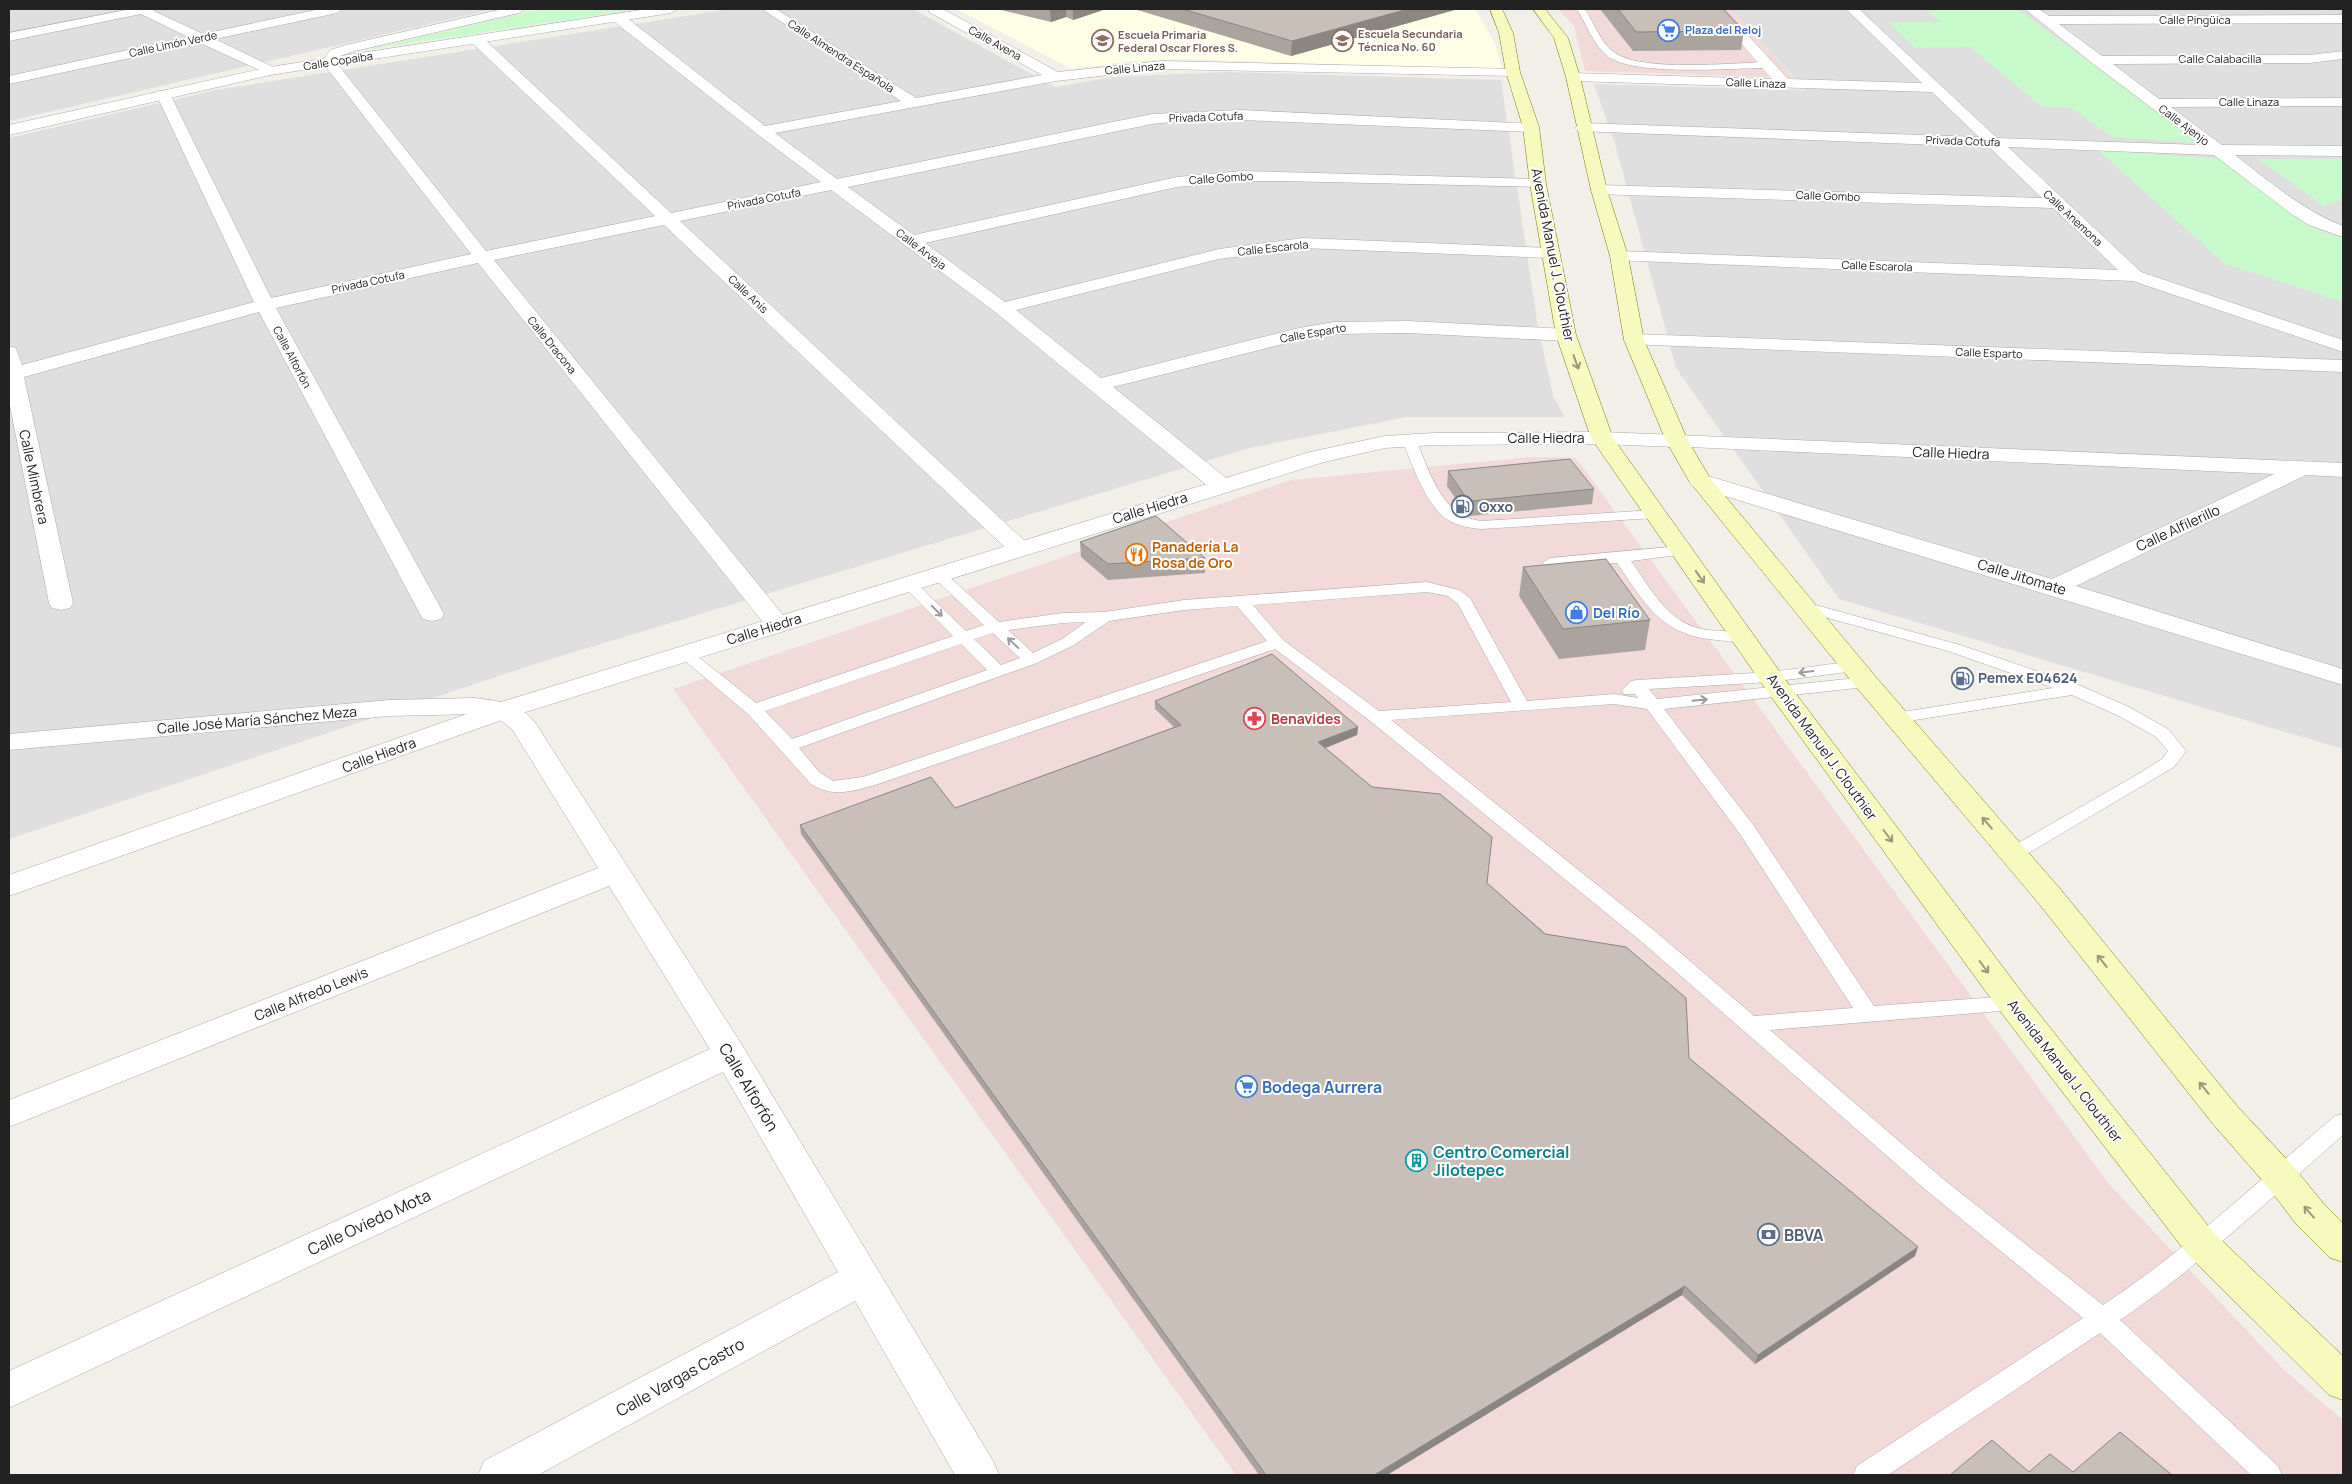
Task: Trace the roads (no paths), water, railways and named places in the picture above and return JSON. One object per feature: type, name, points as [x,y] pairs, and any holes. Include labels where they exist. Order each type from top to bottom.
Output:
[{"type":"main road","name":"Avenida Manuel J. Clouthier","points":[[1496,9],[1506,33],[1513,72],[1531,127],[1538,184],[1566,335],[1602,438],[1776,684],[2012,1003],[2201,1244],[2343,1382]]},
{"type":"main road","points":[[1539,9],[1562,38],[1599,190],[1619,256],[1634,340],[1677,441],[1700,481],[1896,718],[2013,854],[2225,1115],[2280,1176],[2310,1214],[2343,1247]]},
{"type":"street","points":[[9,37],[145,9],[270,71]]},
{"type":"street","name":"Calle Limón Verde","points":[[9,80],[337,9]]},
{"type":"street","points":[[329,62],[335,53],[351,48],[519,9]]},
{"type":"street","name":"Calle Copaiba","points":[[9,130],[270,71],[671,9]]},
{"type":"street","name":"Calle Almendra Española","points":[[768,9],[915,104]]},
{"type":"street","name":"Calle Avena","points":[[934,9],[1056,78]]},
{"type":"street","points":[[1717,9],[1784,84]]},
{"type":"street","name":"Calle Anemona","points":[[1852,9],[1938,88],[1991,142],[2135,276],[2343,346]]},
{"type":"street","name":"Calle Ajenjo","points":[[2031,9],[2315,221],[2343,232]]},
{"type":"street","name":"Calle Arveja","points":[[617,17],[762,131],[1002,308],[1222,486]]},
{"type":"street","name":"Calle Pingüica","points":[[2047,20],[2343,19]]},
{"type":"street","name":"Calle Anís","points":[[476,39],[1020,549]]},
{"type":"street","name":"Calle Calabacilla","points":[[2097,60],[2310,59],[2343,55]]},
{"type":"street","name":"Calle Dracona","points":[[329,62],[482,257],[778,625]]},
{"type":"street","name":"Calle Linaza","points":[[762,131],[1056,78],[1162,65],[1513,72]]},
{"type":"street","name":"Calle Linaza","points":[[1573,77],[1938,88]]},
{"type":"street","name":"Calle Alforfón","points":[[162,94],[265,305],[432,614]]},
{"type":"street","name":"Calle Linaza","points":[[2155,103],[2343,102]]},
{"type":"street","name":"Privada Cotufa","points":[[11,374],[265,305],[482,257],[1152,119],[1182,116],[1241,115],[1531,127]]},
{"type":"street","name":"Privada Cotufa","points":[[1584,128],[2218,150],[2343,151]]},
{"type":"street","name":"Calle Gombo","points":[[911,241],[1177,182],[1205,178],[1280,176],[1538,184]]},
{"type":"street","name":"Calle Gombo","points":[[1599,190],[2056,203]]},
{"type":"street","points":[[2315,221],[2336,213]]},
{"type":"street","name":"Calle Escarola","points":[[1002,308],[1219,254],[1265,246],[1303,243],[1346,244],[1551,253]]},
{"type":"street","name":"Calle Escarola","points":[[1619,256],[2135,276]]},
{"type":"street","name":"Calle Esparto","points":[[1096,385],[1299,334],[1334,328],[1408,327],[1566,335]]},
{"type":"street","name":"Calle Esparto","points":[[1634,340],[2343,366]]},
{"type":"street","name":"Calle Mimbrera","points":[[9,352],[11,374],[61,603]]},
{"type":"street","name":"Calle Hiedra","points":[[9,886],[504,710],[940,576],[1020,549],[1318,456],[1369,445],[1409,440],[1602,438],[2343,470]]},
{"type":"street","name":"Calle Alfilerillo","points":[[2054,587],[2303,468]]},
{"type":"street","name":"Calle Jitomate","points":[[1700,481],[2054,587],[2332,674]]},
{"type":"street","points":[[2332,674],[2343,657]]},
{"type":"street","name":"Calle José María Sánchez Meza","points":[[9,742],[389,708],[476,706],[504,710]]},
{"type":"street","name":"Calle Alforfón","points":[[504,710],[522,724],[614,873],[730,1054],[978,1475]]},
{"type":"street","name":"Calle Alfredo Lewis","points":[[9,1114],[614,873]]},
{"type":"street","name":"Calle Oviedo Mota","points":[[9,1390],[730,1054]]},
{"type":"street","name":"Calle Vargas Castro","points":[[499,1475],[862,1278]]},
{"type":"lane","points":[[1581,9],[1610,55],[1619,60],[1651,66],[1766,65]]},
{"type":"lane","points":[[1409,440],[1440,504],[1449,515],[1462,522],[1481,526],[1654,514]]},
{"type":"lane","points":[[1550,563],[1681,551]]},
{"type":"lane","points":[[1621,558],[1667,618],[1680,627],[1697,633],[1742,637]]},
{"type":"lane","points":[[940,576],[1031,660]]},
{"type":"lane","points":[[910,585],[998,672]]},
{"type":"lane","points":[[754,710],[995,627],[1064,618],[1104,617],[1184,605],[1427,587],[1453,593],[1464,601],[1508,684],[1522,706]]},
{"type":"lane","points":[[1242,600],[1276,643],[1375,716],[1595,893],[1935,1185],[2101,1318],[2269,1475]]},
{"type":"lane","points":[[1805,607],[1954,648],[2075,690],[2123,711],[2162,733],[2177,751],[2168,763],[2146,778],[2013,854]]},
{"type":"lane","points":[[789,746],[1031,660],[1082,634],[1104,617]]},
{"type":"lane","points":[[685,654],[754,710],[789,746],[814,778],[829,786],[844,786],[861,783],[1276,643]]},
{"type":"lane","points":[[1375,716],[1614,699],[1652,705],[1776,684],[1860,674]]},
{"type":"lane","points":[[1614,699],[1637,686],[1776,684]]},
{"type":"lane","points":[[1637,686],[1747,830],[1868,1014]]},
{"type":"lane","points":[[1896,718],[2075,690]]},
{"type":"lane","points":[[1748,1024],[2012,1003]]},
{"type":"lane","points":[[1866,1475],[2136,1296],[2201,1244],[2343,1122]]},
{"type":"place","name":"Plaza del Reloj","points":[[1669,30]]},
{"type":"place","name":"Escuela Secundaria Técnica No. 60","points":[[1342,40]]},
{"type":"place","name":"Escuela Primaria Federal Oscar Flores S.","points":[[1102,41]]},
{"type":"place","name":"Oxxo","points":[[1463,507]]},
{"type":"place","name":"Panadería La Rosa de Oro","points":[[1136,555]]},
{"type":"place","name":"Del Río","points":[[1577,613]]},
{"type":"place","name":"Pemex E04624","points":[[1962,678]]},
{"type":"place","name":"Benavides","points":[[1255,719]]},
{"type":"place","name":"Bodega Aurrera","points":[[1246,1087]]},
{"type":"place","name":"Centro Comercial Jilotepec","points":[[1417,1161]]},
{"type":"place","name":"BBVA","points":[[1768,1235]]}]
